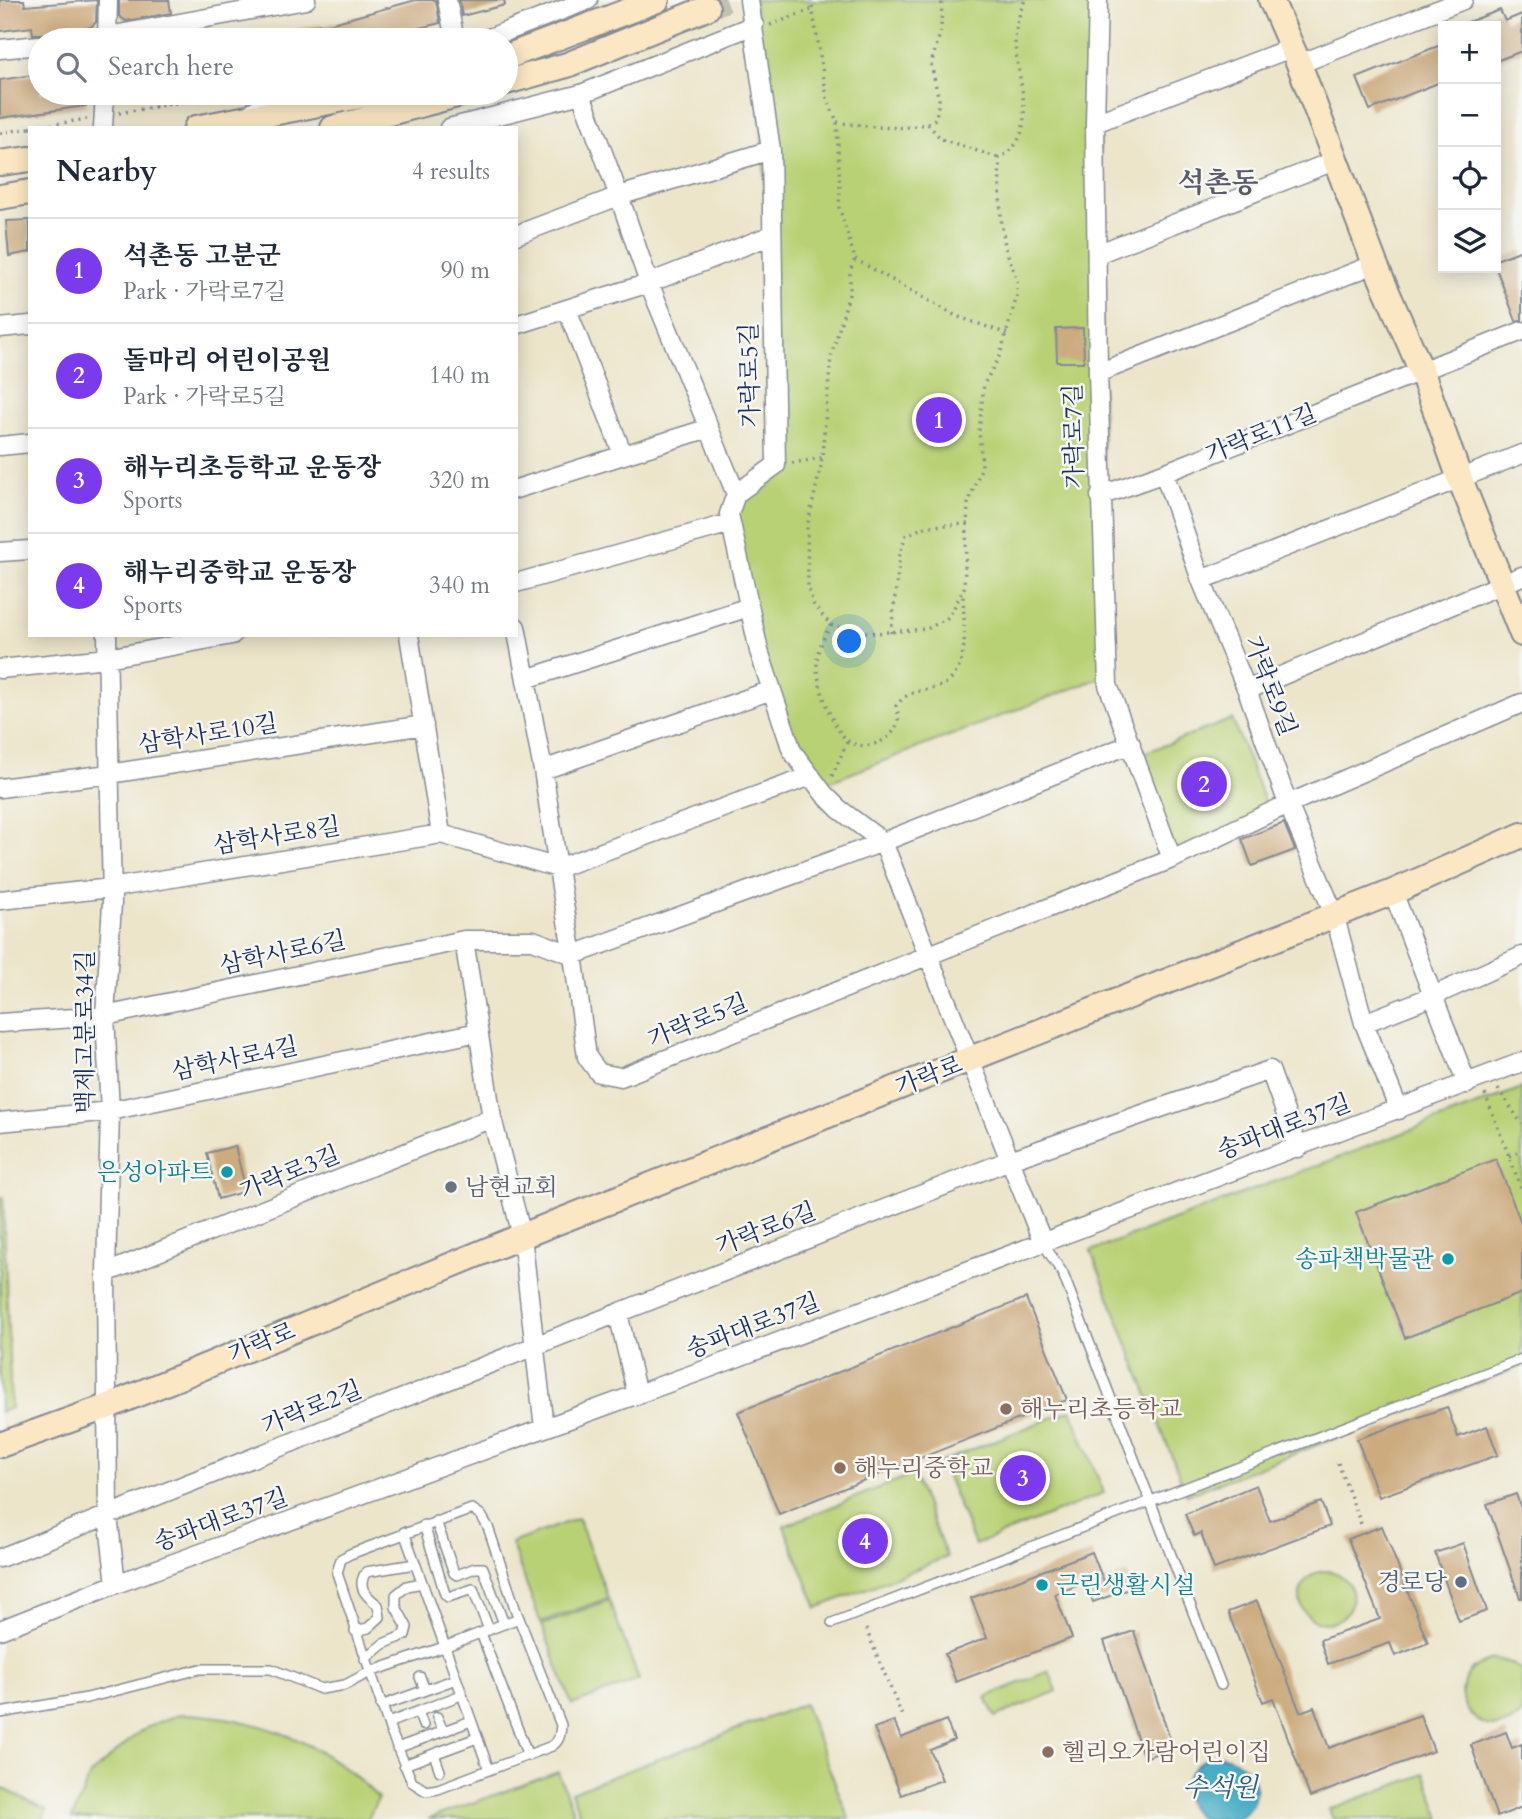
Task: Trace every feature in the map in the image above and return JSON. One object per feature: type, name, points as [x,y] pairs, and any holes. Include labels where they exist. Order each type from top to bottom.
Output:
[{"type":"street","points":[[107,0],[107,28]]},
{"type":"street","points":[[163,28],[306,0]]},
{"type":"street","points":[[446,0],[452,28]]},
{"type":"street","points":[[515,28],[588,0]]},
{"type":"street","points":[[518,52],[657,0]]},
{"type":"street","name":"가락로5길","points":[[749,0],[771,150],[776,465]]},
{"type":"street","points":[[1271,0],[1375,264],[1421,370],[1460,479],[1511,580],[1522,634]]},
{"type":"street","points":[[1094,122],[1463,0]]},
{"type":"street","name":"가락로7길","points":[[1103,2],[1094,122],[1100,496],[1108,685],[1172,859]]},
{"type":"street","points":[[518,79],[568,65],[707,8]]},
{"type":"street","points":[[457,126],[581,94],[755,28]]},
{"type":"street","points":[[0,49],[28,46]]},
{"type":"street","name":"가락로5길","points":[[581,94],[649,283],[736,494]]},
{"type":"street","points":[[239,119],[264,105]]},
{"type":"street","points":[[206,126],[312,105]]},
{"type":"street","points":[[341,126],[420,105]]},
{"type":"street","points":[[518,234],[619,196],[771,150]]},
{"type":"street","points":[[0,163],[28,159]]},
{"type":"street","points":[[1097,254],[1334,161]]},
{"type":"street","points":[[0,197],[28,192]]},
{"type":"street","points":[[518,324],[649,283],[772,235]]},
{"type":"street","points":[[1098,373],[1375,264]]},
{"type":"street","points":[[567,309],[623,455]]},
{"type":"street","points":[[0,328],[28,325]]},
{"type":"street","name":"가락로11길","points":[[1100,496],[1522,331]]},
{"type":"street","name":"가락로5길","points":[[518,488],[709,428]]},
{"type":"street","points":[[0,446],[28,443]]},
{"type":"street","points":[[1201,580],[1522,454]]},
{"type":"street","points":[[776,465],[736,494],[729,514],[759,651],[792,751],[824,794],[839,809],[883,842],[1043,1243]]},
{"type":"street","name":"가락로9길","points":[[1164,473],[1201,580],[1334,914]]},
{"type":"street","points":[[518,582],[731,523]]},
{"type":"street","points":[[0,552],[28,550]]},
{"type":"street","points":[[1247,690],[1511,580]]},
{"type":"street","points":[[526,679],[749,607]]},
{"type":"street","name":"백제고분로34길","points":[[107,637],[111,888],[105,1016],[110,1111],[106,1273],[109,1406]]},
{"type":"street","points":[[0,669],[107,658],[221,637]]},
{"type":"street","points":[[409,637],[441,834]]},
{"type":"street","name":"가락로5길","points":[[518,637],[543,771],[587,1057],[599,1073],[621,1077],[1172,859],[1288,804]]},
{"type":"street","points":[[543,771],[772,690]]},
{"type":"street","points":[[1288,804],[1522,703]]},
{"type":"street","name":"삼학사로10길","points":[[0,788],[109,774],[424,725]]},
{"type":"street","points":[[573,955],[883,842],[1131,744]]},
{"type":"street","points":[[558,868],[811,776]]},
{"type":"street","name":"삼학사로8길","points":[[0,900],[111,888],[441,834],[558,868]]},
{"type":"street","name":"가락로","points":[[0,1445],[109,1406],[522,1236],[1393,892],[1522,835]]},
{"type":"street","points":[[1393,892],[1433,996],[1479,1083]]},
{"type":"street","points":[[1334,914],[1364,1023],[1399,1110]]},
{"type":"street","points":[[464,940],[492,1118],[522,1236],[544,1429]]},
{"type":"street","name":"삼학사로6길","points":[[0,1023],[105,1016],[464,940],[533,940],[573,955]]},
{"type":"street","points":[[1364,1023],[1522,956]]},
{"type":"street","name":"삼학사로4길","points":[[0,1122],[110,1111],[478,1032]]},
{"type":"street","name":"송파대로37길","points":[[0,1630],[116,1584],[637,1395],[1399,1110],[1479,1083],[1522,1062]]},
{"type":"street","name":"가락로6길","points":[[534,1346],[1010,1160],[1270,1070],[1298,1148]]},
{"type":"street","name":"가락로3길","points":[[106,1273],[492,1118]]},
{"type":"street","points":[[618,1313],[637,1395]]},
{"type":"street","name":"가락로2길","points":[[0,1558],[534,1346]]},
{"type":"street","points":[[109,1406],[108,1516],[116,1584]]},
{"type":"lane","points":[[1043,1243],[1063,1274],[1221,1685]]},
{"type":"lane","points":[[832,1623],[1522,1359]]},
{"type":"lane","points":[[472,1509],[481,1515],[488,1527],[519,1618],[561,1725],[558,1742],[528,1756],[426,1791],[412,1782],[397,1748],[337,1573],[341,1559],[350,1554],[436,1521],[472,1509]]},
{"type":"lane","points":[[436,1521],[454,1573],[457,1575],[483,1568],[504,1624]]},
{"type":"lane","points":[[424,1525],[445,1594],[448,1597],[473,1589],[528,1756]]},
{"type":"lane","points":[[404,1532],[489,1770]]},
{"type":"lane","points":[[355,1631],[368,1628],[380,1618],[378,1605],[364,1594],[361,1587],[366,1572],[415,1564]]},
{"type":"lane","points":[[365,1659],[383,1644],[405,1635],[407,1627],[396,1607],[396,1595],[407,1586],[422,1583]]},
{"type":"lane","points":[[0,1713],[87,1698],[200,1669],[271,1669],[321,1689],[345,1685],[370,1672],[519,1618]]},
{"type":"lane","points":[[420,1677],[425,1690]]},
{"type":"lane","points":[[382,1706],[456,1679]]},
{"type":"lane","points":[[388,1723],[461,1695]]},
{"type":"lane","points":[[418,1712],[424,1725]]},
{"type":"lane","points":[[437,1717],[443,1731]]},
{"type":"lane","points":[[397,1748],[471,1721]]},
{"type":"lane","points":[[404,1765],[477,1738]]},
{"type":"lane","points":[[434,1754],[440,1771]]},
{"type":"path","points":[[811,0],[827,98],[836,122],[839,207],[855,259],[956,316],[1008,334]]},
{"type":"path","points":[[836,122],[880,128],[928,124],[936,117],[939,108],[931,64],[941,30],[942,0]]},
{"type":"path","points":[[928,124],[941,139],[999,158],[1010,152],[1017,142],[1024,121],[1023,90],[1015,40],[1017,23],[1025,0]]},
{"type":"path","points":[[755,28],[811,10]]},
{"type":"path","points":[[55,126],[104,122],[180,105]]},
{"type":"path","points":[[0,133],[28,128]]},
{"type":"path","points":[[831,625],[819,650],[817,668],[835,724],[848,740],[859,745],[884,739],[897,724],[896,706],[899,701],[913,692],[942,686],[956,676],[962,655],[968,503],[982,466],[979,431],[984,384],[1008,334],[1017,296],[1017,281],[1005,246],[1001,219],[999,158]]},
{"type":"path","points":[[855,259],[849,271],[849,291],[831,357],[822,458],[807,527],[807,578],[814,606],[831,625],[854,631],[891,633],[927,629],[949,617],[964,588]]},
{"type":"path","points":[[776,465],[822,458]]},
{"type":"path","points":[[891,633],[900,553],[906,535],[927,526],[968,524]]},
{"type":"path","points":[[824,794],[848,740]]},
{"type":"path","points":[[1479,1083],[1522,1124]]},
{"type":"path","points":[[1479,1083],[1522,1190]]},
{"type":"path","points":[[1509,1156],[1522,1151]]},
{"type":"path","points":[[1338,1463],[1361,1524]]},
{"type":"path","points":[[866,1629],[903,1718]]},
{"type":"green space","points":[[754,0],[1098,0],[1105,676],[821,785],[795,749],[762,649],[734,521],[741,494],[781,467]]},
{"type":"green space","points":[[1232,719],[1269,813],[1174,851],[1139,755]]},
{"type":"green space","points":[[1522,1088],[1522,1366],[1187,1495],[1091,1251]]},
{"type":"green space","points":[[3,1197],[11,1408],[0,1412],[0,1198]]},
{"type":"green space","points":[[1071,1410],[1104,1493],[975,1545],[941,1462]]},
{"type":"green space","points":[[913,1474],[947,1557],[817,1608],[784,1526]]},
{"type":"green space","points":[[578,1518],[608,1598],[541,1623],[511,1543]]},
{"type":"green space","points":[[1326,1571],[1345,1578],[1352,1597],[1345,1616],[1326,1623],[1307,1616],[1300,1597],[1307,1578]]},
{"type":"green space","points":[[609,1600],[639,1680],[572,1705],[542,1625]]},
{"type":"green space","points":[[1492,1659],[1508,1662],[1522,1671],[1522,1714],[1506,1724],[1490,1726],[1477,1720],[1467,1709],[1463,1695],[1464,1681],[1474,1668]]},
{"type":"green space","points":[[1049,1671],[1057,1691],[995,1717],[986,1697]]},
{"type":"green space","points":[[804,1704],[849,1819],[582,1819],[571,1792]]},
{"type":"green space","points":[[181,1714],[236,1720],[263,1727],[313,1747],[358,1778],[378,1798],[368,1819],[72,1819],[90,1775],[139,1732]]},
{"type":"green space","points":[[558,1772],[576,1819],[428,1819]]},
{"type":"green space","points":[[1425,1774],[1441,1819],[1333,1819],[1329,1809]]},
{"type":"green space","points":[[0,1787],[47,1810],[43,1819],[0,1819]]},
{"type":"water","name":"수석원","points":[[1215,1755],[1228,1757],[1239,1763],[1248,1770],[1253,1780],[1254,1800],[1238,1819],[1202,1819],[1187,1802],[1185,1792],[1189,1774],[1204,1760]]},
{"type":"building","points":[[0,0],[24,0],[25,6],[97,0],[96,22],[91,27],[32,27],[0,31]]},
{"type":"building","points":[[119,0],[169,0],[171,13],[126,21],[119,16]]},
{"type":"building","points":[[416,0],[436,0],[440,23],[420,28],[301,28],[322,26]]},
{"type":"building","points":[[459,0],[504,0],[505,5],[462,16]]},
{"type":"building","points":[[1500,10],[1505,21],[1522,14],[1522,51],[1501,59],[1501,21],[1471,21]]},
{"type":"building","points":[[1438,46],[1438,83],[1370,110],[1357,78]]},
{"type":"building","points":[[28,76],[28,105],[86,106],[0,118],[0,80]]},
{"type":"building","points":[[28,220],[28,252],[9,256],[6,221]]},
{"type":"building","points":[[1522,250],[1522,320],[1516,321],[1498,273],[1501,273],[1501,258]]},
{"type":"building","points":[[1083,328],[1084,362],[1057,362],[1056,329]]},
{"type":"building","points":[[1284,823],[1295,850],[1252,866],[1242,839]]},
{"type":"building","name":"은성아파트","points":[[235,1146],[246,1191],[218,1199],[207,1153]]},
{"type":"building","name":"송파책박물관","points":[[1496,1159],[1522,1225],[1522,1293],[1405,1338],[1356,1212]]},
{"type":"building","points":[[1026,1298],[1067,1400],[779,1514],[738,1412]]},
{"type":"building","points":[[1447,1407],[1458,1437],[1487,1426],[1498,1455],[1379,1497],[1357,1439]]},
{"type":"building","points":[[1256,1485],[1270,1521],[1321,1502],[1330,1526],[1214,1569],[1201,1533],[1194,1536],[1185,1514]]},
{"type":"building","points":[[1516,1494],[1522,1511],[1522,1598],[1487,1504]]},
{"type":"building","points":[[1382,1526],[1428,1643],[1395,1656],[1390,1643],[1328,1664],[1320,1640],[1380,1619],[1348,1539]]},
{"type":"building","name":"경로당","points":[[1463,1543],[1487,1611],[1459,1621],[1435,1553]]},
{"type":"building","points":[[1092,1552],[1104,1582],[1127,1573],[1132,1588],[1093,1602],[1086,1582],[1055,1594],[1072,1638],[956,1682],[945,1654],[987,1638],[971,1598]]},
{"type":"building","points":[[1257,1601],[1300,1712],[1314,1707],[1329,1748],[1420,1715],[1434,1751],[1310,1797],[1273,1698],[1263,1702],[1228,1612]]},
{"type":"building","points":[[1134,1631],[1173,1748],[1144,1758],[1104,1641]]},
{"type":"building","points":[[946,1720],[954,1740],[930,1750],[942,1780],[901,1795],[874,1728],[894,1721],[901,1738]]},
{"type":"building","points":[[1506,1732],[1512,1748],[1522,1744],[1522,1807],[1497,1817],[1471,1745]]},
{"type":"tunnel","points":[[707,8],[726,0]]},
{"type":"place","name":"석촌동 고분군","points":[[939,420]]},
{"type":"place","name":"돌마리 어린이공원","points":[[1204,784]]},
{"type":"place","name":"은성아파트","points":[[227,1172]]},
{"type":"place","name":"남현교회","points":[[451,1187]]},
{"type":"place","name":"송파책박물관","points":[[1448,1259]]},
{"type":"place","name":"해누리초등학교","points":[[1006,1409]]},
{"type":"place","name":"해누리중학교","points":[[840,1468]]},
{"type":"place","name":"해누리초등학교 운동장","points":[[1023,1478]]},
{"type":"place","name":"해누리중학교 운동장","points":[[865,1541]]},
{"type":"place","name":"경로당","points":[[1461,1582]]},
{"type":"place","name":"근린생활시설","points":[[1042,1585]]},
{"type":"place","name":"헬리오가람어린이집","points":[[1048,1752]]},
{"type":"district","name":"석촌동","points":[[1218,183]]}]
